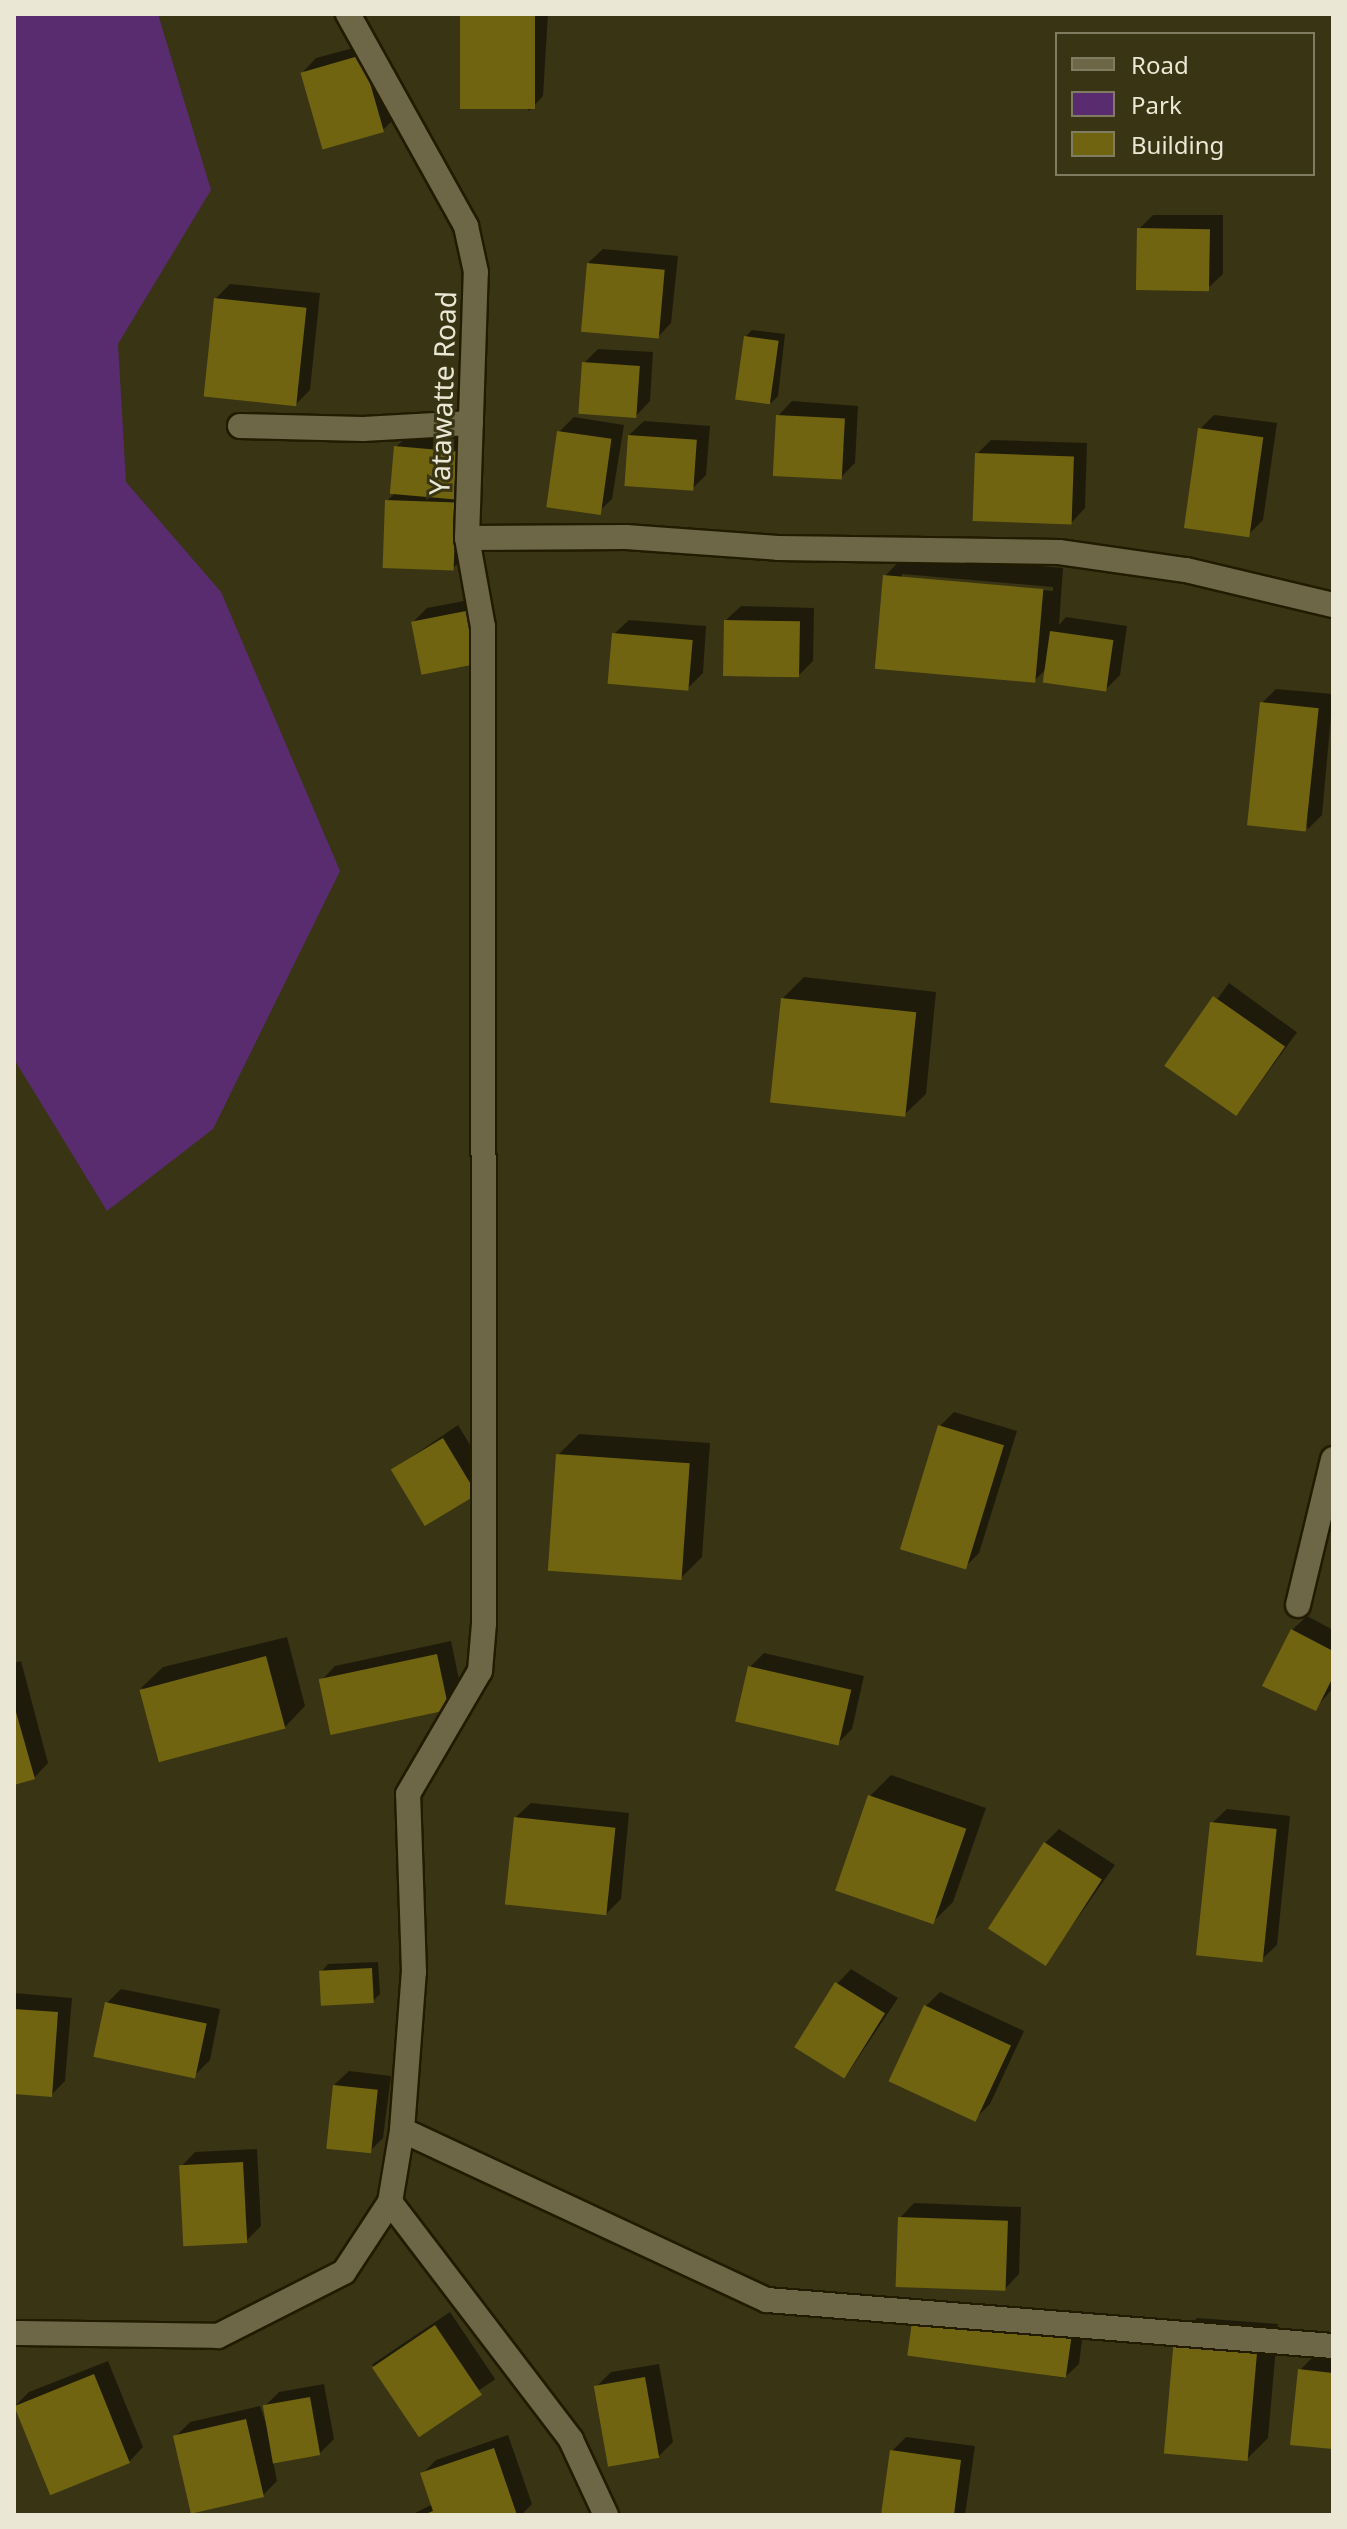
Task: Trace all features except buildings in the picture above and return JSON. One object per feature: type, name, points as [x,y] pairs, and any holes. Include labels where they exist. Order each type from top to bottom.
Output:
[{"type":"street","name":"Yatawatte Road","points":[[348,14],[466,226],[476,286],[467,538],[483,627],[484,1623],[480,1671],[408,1794],[414,1972],[402,2130],[390,2202]]},
{"type":"street","points":[[240,426],[363,429],[471,423]]},
{"type":"street","points":[[467,538],[626,537],[778,548],[1059,552],[1186,570],[1333,605]]},
{"type":"street","points":[[1298,1605],[1333,1459]]},
{"type":"street","points":[[402,2130],[767,2300],[1333,2346]]},
{"type":"street","points":[[14,2333],[218,2336],[344,2272],[390,2202],[571,2440],[606,2515]]},
{"type":"green space","points":[[14,14],[158,14],[211,190],[118,344],[126,482],[221,592],[340,871],[213,1129],[107,1211],[14,1059]]}]
